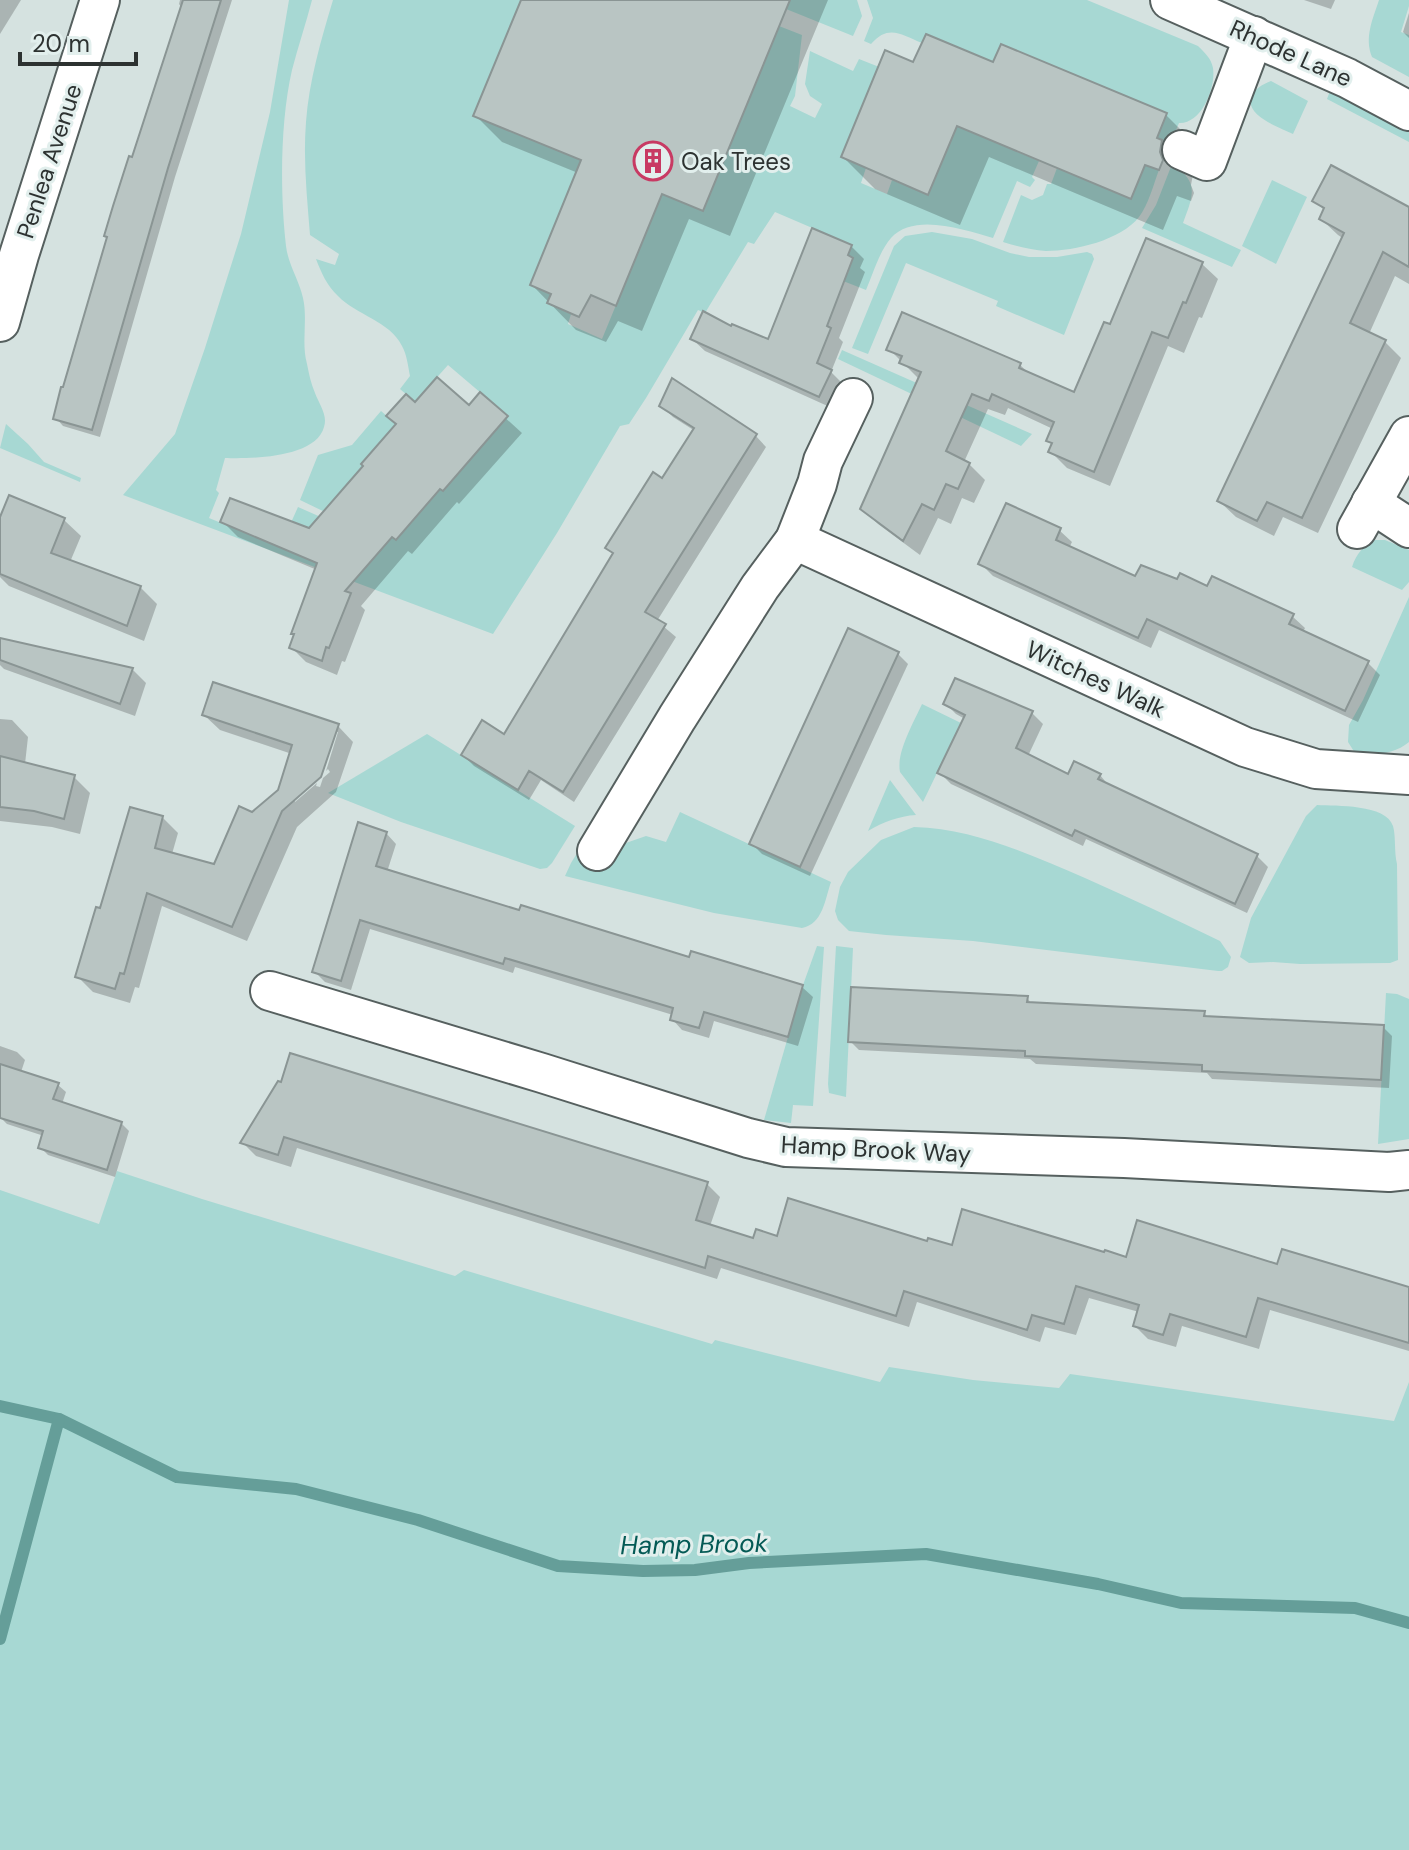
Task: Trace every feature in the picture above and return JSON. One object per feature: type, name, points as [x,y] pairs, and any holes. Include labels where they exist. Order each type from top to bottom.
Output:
[{"type":"street","name":"Penlea Avenue","points":[[0,322],[100,0]]},
{"type":"street","name":"Rhode Lane","points":[[1170,0],[1369,89],[1409,111]]},
{"type":"street","points":[[1182,150],[1207,161],[1254,36]]},
{"type":"street","points":[[597,851],[760,587],[795,540],[823,461],[853,398]]},
{"type":"street","points":[[1409,436],[1364,516],[1409,528]]},
{"type":"street","name":"Witches Walk","points":[[795,540],[1245,747],[1316,769],[1409,775]]},
{"type":"street","name":"Hamp Brook Way","points":[[270,991],[786,1147],[1139,1159],[1389,1172],[1409,1170]]},
{"type":"shaded area","points":[[289,0],[312,0],[292,70],[285,112],[282,158],[284,225],[287,253],[303,298],[308,368],[325,423],[318,437],[296,451],[265,457],[225,458],[216,490],[219,493],[209,518],[280,547],[298,507],[323,518],[368,565],[392,537],[396,539],[440,489],[443,490],[508,416],[448,365],[415,402],[400,389],[410,376],[405,353],[397,337],[345,303],[320,269],[316,259],[335,265],[339,254],[310,235],[305,136],[313,76],[333,0],[521,0],[473,116],[610,172],[575,175],[530,285],[551,294],[548,304],[571,314],[568,324],[602,339],[656,208],[648,188],[703,210],[779,26],[802,35],[795,96],[790,106],[815,118],[822,104],[810,96],[805,84],[810,51],[853,71],[859,59],[907,78],[871,84],[841,157],[866,168],[861,183],[887,194],[892,180],[928,195],[957,126],[1039,161],[1032,177],[1035,180],[1030,187],[1017,181],[993,238],[940,225],[926,224],[901,230],[883,250],[866,290],[838,279],[848,273],[853,258],[848,255],[852,245],[775,212],[754,244],[748,242],[705,313],[698,310],[629,424],[620,426],[493,634],[123,495],[175,434],[205,348],[241,234],[270,112]]},
{"type":"shaded area","points":[[790,0],[857,0],[862,16],[853,36],[786,9]]},
{"type":"shaded area","points":[[867,0],[1087,0],[1198,46],[1212,64],[1210,94],[1194,118],[1179,123],[1170,144],[1001,44],[993,62],[926,34],[922,43],[895,33],[883,34],[871,44],[864,41],[873,18]]},
{"type":"shaded area","points":[[1379,0],[1409,0],[1401,32],[1409,35],[1409,77],[1372,57],[1369,35]]},
{"type":"shaded area","points":[[1271,81],[1308,101],[1293,134],[1265,120],[1253,110],[1251,97],[1254,92]]},
{"type":"shaded area","points":[[1330,91],[1409,132],[1409,142],[1327,99]]},
{"type":"shaded area","points":[[1172,164],[1187,177],[1192,190],[1183,223],[1241,250],[1232,267],[1142,228],[1156,205]]},
{"type":"shaded area","points":[[1145,165],[1159,170],[1139,217],[1121,232],[1097,243],[1058,250],[1035,250],[1003,242],[1021,195],[1032,200],[1043,195],[1057,168],[1131,199]]},
{"type":"shaded area","points":[[1272,180],[1307,197],[1276,264],[1242,246]]},
{"type":"shaded area","points":[[932,232],[972,239],[1029,257],[1092,254],[1094,259],[1064,335],[996,306],[998,301],[906,263],[868,354],[852,348],[894,246],[905,236]]},
{"type":"shaded area","points":[[842,350],[1032,434],[1021,446],[838,359]]},
{"type":"shaded area","points":[[381,411],[396,424],[361,464],[363,466],[327,513],[300,500],[318,455],[352,445]]},
{"type":"shaded area","points":[[6,424],[44,462],[81,478],[80,482],[0,448]]},
{"type":"shaded area","points":[[1375,540],[1385,540],[1409,550],[1409,582],[1402,590],[1352,567],[1361,550]]},
{"type":"shaded area","points":[[1409,597],[1409,742],[1384,753],[1355,753],[1348,742],[1349,725]]},
{"type":"shaded area","points":[[922,704],[961,723],[923,802],[900,772],[899,764],[906,737]]},
{"type":"shaded area","points":[[427,734],[575,826],[547,868],[540,869],[401,822],[328,793]]},
{"type":"shaded area","points":[[890,780],[916,815],[891,820],[868,831]]},
{"type":"shaded area","points":[[1317,805],[1371,810],[1389,819],[1393,826],[1397,864],[1398,960],[1390,963],[1300,964],[1249,963],[1240,957],[1251,918],[1306,816]]},
{"type":"shaded area","points":[[680,812],[831,882],[815,922],[802,928],[714,913],[565,876],[579,850],[623,844],[646,836],[666,842]]},
{"type":"shaded area","points":[[914,827],[959,832],[980,838],[1085,878],[1220,941],[1231,957],[1228,967],[1218,971],[973,941],[849,931],[838,920],[835,911],[840,887],[848,872],[881,840]]},
{"type":"shaded area","points":[[817,946],[824,947],[813,1106],[793,1105],[791,1123],[764,1120],[803,985]]},
{"type":"shaded area","points":[[836,946],[853,948],[846,1097],[829,1093],[828,1084]]},
{"type":"shaded area","points":[[1386,993],[1409,999],[1409,1139],[1378,1144]]},
{"type":"shaded area","points":[[117,1171],[455,1276],[464,1270],[712,1344],[715,1340],[880,1382],[889,1367],[973,1380],[1059,1388],[1070,1374],[1394,1421],[1409,1382],[1409,1850],[0,1850],[0,1190],[99,1224]]},
{"type":"building","points":[[183,0],[221,0],[168,168],[92,430],[53,419],[107,237],[104,236],[113,206]]},
{"type":"building","name":"Oak Trees","points":[[521,0],[790,0],[703,211],[662,194],[616,306],[591,295],[579,317],[547,303],[551,294],[530,285],[581,160],[473,116]]},
{"type":"building","points":[[926,34],[993,62],[1001,44],[1167,113],[1157,138],[1162,140],[1160,152],[1163,160],[1159,170],[1145,165],[1131,199],[957,126],[928,195],[841,157],[885,50],[913,62]]},
{"type":"building","points":[[1331,165],[1409,207],[1409,267],[1383,252],[1350,323],[1386,340],[1302,518],[1267,502],[1257,521],[1217,501],[1344,233],[1319,219],[1324,208],[1312,201]]},
{"type":"building","points":[[812,228],[852,245],[848,255],[853,258],[827,326],[831,328],[817,363],[832,370],[819,397],[690,339],[703,311],[731,326],[768,339]]},
{"type":"building","points":[[1146,238],[1203,262],[1168,338],[1152,332],[1094,472],[1048,452],[1052,443],[1046,441],[1054,422],[992,394],[989,401],[972,394],[946,451],[970,463],[958,489],[946,484],[934,510],[922,504],[903,541],[860,509],[921,372],[899,363],[902,356],[886,350],[902,312],[1021,363],[1019,368],[1074,392],[1104,322],[1110,324]]},
{"type":"building","points":[[437,377],[469,405],[480,392],[508,416],[443,491],[440,489],[396,540],[392,537],[345,591],[351,593],[322,661],[289,648],[294,634],[291,634],[317,563],[220,522],[230,498],[309,528],[396,424],[386,416],[406,394],[415,402]]},
{"type":"building","points":[[672,378],[757,434],[645,612],[666,624],[563,792],[529,771],[518,790],[461,755],[482,720],[504,734],[613,553],[605,548],[653,472],[662,478],[694,428],[659,406]]},
{"type":"building","points":[[9,495],[65,518],[51,553],[141,586],[127,626],[0,574],[0,517]]},
{"type":"building","points":[[1006,503],[1061,528],[1056,540],[1135,576],[1141,565],[1177,579],[1180,573],[1207,586],[1212,576],[1294,614],[1289,624],[1369,661],[1345,711],[1147,619],[1138,638],[978,564]]},
{"type":"building","points":[[848,628],[899,652],[800,867],[749,844]]},
{"type":"building","points":[[0,638],[133,668],[120,704],[0,660]]},
{"type":"building","points":[[955,678],[1033,711],[1016,748],[1068,774],[1074,761],[1101,774],[1098,779],[1258,854],[1235,904],[1075,830],[1072,836],[937,773],[965,715],[943,704]]},
{"type":"building","points":[[213,682],[339,724],[321,777],[282,811],[232,927],[147,893],[124,974],[120,973],[115,989],[75,977],[96,907],[100,908],[130,807],[163,816],[155,848],[214,864],[239,806],[252,812],[278,790],[292,745],[202,715]]},
{"type":"building","points":[[0,756],[75,775],[64,819],[0,807]]},
{"type":"building","points":[[358,822],[387,832],[376,866],[519,910],[521,905],[689,957],[691,951],[803,985],[788,1037],[704,1012],[699,1028],[670,1020],[673,1008],[505,958],[503,964],[360,920],[341,981],[312,972]]},
{"type":"building","points":[[851,987],[1028,996],[1027,1002],[1205,1011],[1204,1016],[1384,1025],[1381,1080],[1202,1071],[1202,1065],[1025,1056],[1025,1051],[848,1042]]},
{"type":"building","points":[[290,1053],[708,1182],[696,1220],[753,1238],[756,1229],[777,1236],[788,1198],[927,1241],[928,1238],[952,1245],[962,1209],[1126,1257],[1137,1220],[1277,1264],[1282,1249],[1409,1287],[1409,1343],[1258,1298],[1246,1337],[1170,1314],[1163,1335],[1133,1326],[1139,1305],[1076,1286],[1064,1324],[1032,1315],[1027,1330],[904,1291],[896,1316],[708,1256],[705,1268],[284,1137],[278,1155],[240,1143],[278,1081],[281,1082]]},
{"type":"building","points":[[0,1064],[59,1083],[53,1099],[122,1122],[107,1170],[38,1148],[43,1131],[0,1118]]},
{"type":"waterway","name":"Hamp Brook","points":[[0,1406],[59,1419],[177,1477],[296,1489],[418,1520],[558,1566],[643,1571],[695,1570],[749,1563],[926,1554],[1098,1584],[1181,1603],[1355,1608],[1409,1623]]},
{"type":"waterway","points":[[0,1639],[59,1419]]},
{"type":"place","name":"Oak Trees","points":[[653,161]]}]
